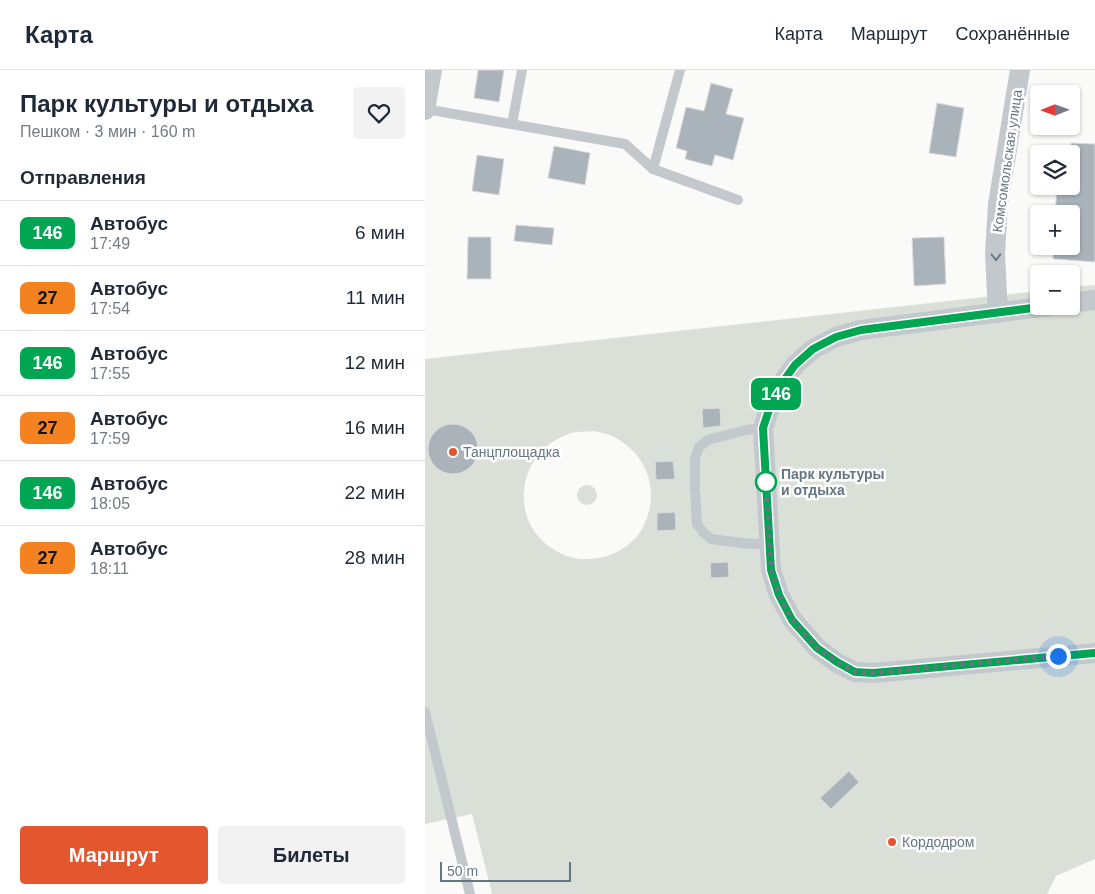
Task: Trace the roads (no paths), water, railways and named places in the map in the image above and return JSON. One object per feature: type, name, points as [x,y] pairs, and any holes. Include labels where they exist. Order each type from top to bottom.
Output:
[{"type":"street","points":[[425,110],[432,70]]},
{"type":"street","name":"Комсомольская улица","points":[[998,313],[995,254],[998,204],[1020,70]]},
{"type":"street","points":[[1080,302],[1095,300]]},
{"type":"street","points":[[1030,309],[861,330],[836,337],[813,349],[795,365],[782,383],[771,404],[763,428],[771,570],[779,595],[792,620],[817,648],[855,672],[873,673],[1095,653]]},
{"type":"lane","points":[[512,124],[522,70]]},
{"type":"lane","points":[[653,169],[681,70]]},
{"type":"lane","points":[[425,110],[625,144],[653,169],[738,200]]},
{"type":"lane","points":[[763,428],[746,430],[709,440],[699,447],[695,458],[695,490],[697,524],[711,539],[751,544],[769,543]]},
{"type":"lane","points":[[425,712],[470,894]]},
{"type":"place","name":"Танцплощадка","points":[[453,452]]},
{"type":"place","name":"Парк культуры и отдыха","points":[[766,482]]},
{"type":"place","name":"Кордодром","points":[[892,842]]}]
